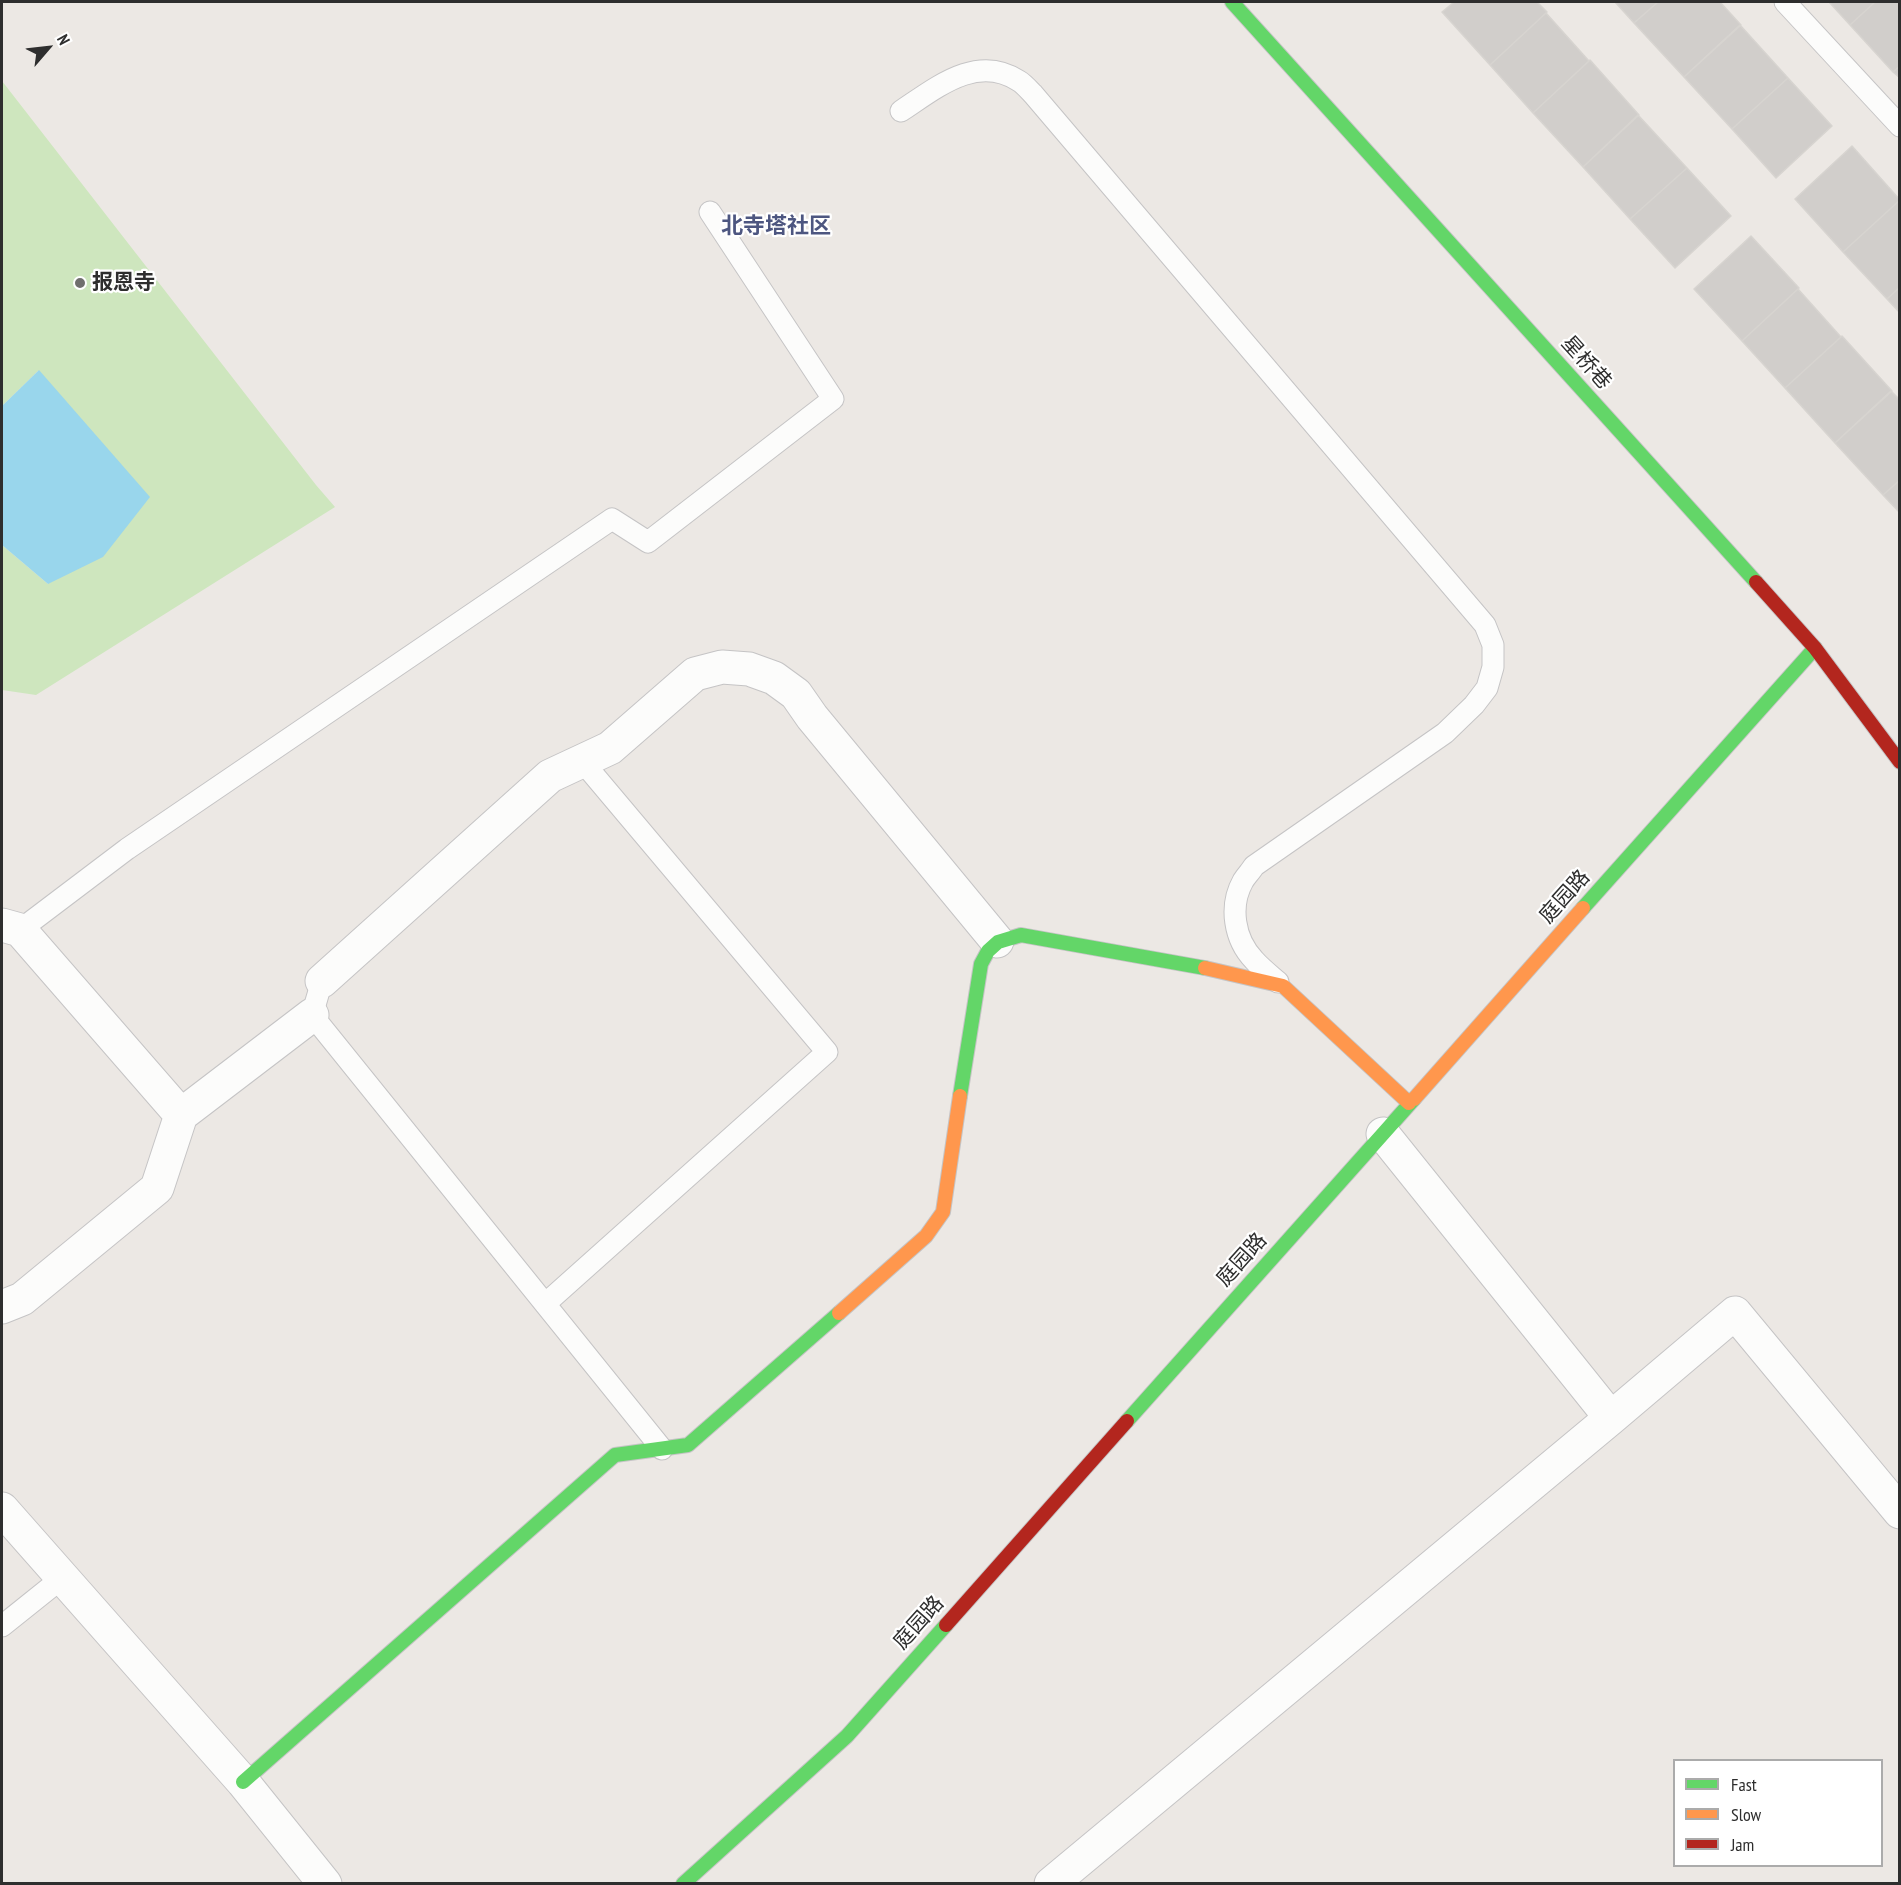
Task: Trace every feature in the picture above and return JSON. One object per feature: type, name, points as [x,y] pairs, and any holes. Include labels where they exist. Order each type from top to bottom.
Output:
[{"type":"street","name":"星桥巷","points":[[1232,2],[1815,648],[1899,762]]},
{"type":"street","name":"庭园路","points":[[683,1884],[847,1736],[1815,648]]},
{"type":"street","points":[[322,981],[550,776],[610,748],[695,674],[722,667],[749,669],[774,678],[796,694],[812,717],[997,941]]},
{"type":"street","points":[[8,933],[181,1115]]},
{"type":"street","points":[[243,1782],[615,1455],[688,1445],[926,1236],[943,1212],[978,972],[981,960],[997,941],[1009,936],[1021,935],[1193,965],[1283,986],[1409,1103]]},
{"type":"street","points":[[2,1307],[22,1299],[157,1188],[181,1115],[312,1015]]},
{"type":"street","points":[[1383,1134],[1611,1418]]},
{"type":"street","points":[[1051,1884],[1735,1313],[1899,1512]]},
{"type":"street","points":[[2,1509],[243,1782],[325,1884]]},
{"type":"lane","points":[[1785,2],[1899,126]]},
{"type":"lane","points":[[901,111],[947,81],[964,73],[983,70],[1002,73],[1019,81],[1033,94],[1485,625],[1493,645],[1493,667],[1487,688],[1474,705],[1445,734],[1254,866],[1242,882],[1236,902],[1235,922],[1241,942],[1252,959],[1283,986]]},
{"type":"lane","points":[[8,933],[127,849],[612,519],[648,543],[833,399],[710,212]]},
{"type":"lane","points":[[545,1304],[827,1052],[582,761]]},
{"type":"lane","points":[[322,981],[312,1015],[662,1449]]},
{"type":"lane","points":[[2,1626],[62,1578]]},
{"type":"green space","name":"报恩寺","points":[[2,81],[335,507],[36,695],[2,690],[2,545],[48,584],[38,371],[2,406]]},
{"type":"water","points":[[39,370],[150,497],[103,557],[48,584],[2,545],[2,406]]},
{"type":"building","points":[[1454,2],[1537,2],[1547,12],[1490,65],[1442,12]]},
{"type":"building","points":[[1615,2],[1658,2],[1634,23]]},
{"type":"building","points":[[1658,2],[1720,2],[1741,25],[1684,77],[1634,23]]},
{"type":"building","points":[[1829,2],[1875,2],[1850,25]]},
{"type":"building","points":[[1875,2],[1900,2],[1900,66],[1893,72],[1850,25]]},
{"type":"building","points":[[1546,13],[1589,61],[1533,113],[1490,65]]},
{"type":"building","points":[[1740,25],[1788,78],[1732,129],[1684,77]]},
{"type":"building","points":[[1590,60],[1639,115],[1583,167],[1533,113]]},
{"type":"building","points":[[1900,66],[1900,78],[1893,72]]},
{"type":"building","points":[[1788,78],[1832,126],[1776,178],[1732,129]]},
{"type":"building","points":[[1638,115],[1687,168],[1630,219],[1583,167]]},
{"type":"building","points":[[1852,146],[1900,200],[1843,252],[1795,199]]},
{"type":"building","points":[[1687,168],[1731,216],[1675,268],[1630,219]]},
{"type":"building","points":[[1900,200],[1900,287],[1887,299],[1843,252]]},
{"type":"building","points":[[1751,236],[1799,288],[1742,341],[1694,289]]},
{"type":"building","points":[[1900,287],[1900,313],[1887,299]]},
{"type":"building","points":[[1798,289],[1841,337],[1785,388],[1742,341]]},
{"type":"building","points":[[1842,336],[1892,391],[1835,443],[1785,388]]},
{"type":"building","points":[[1891,391],[1900,400],[1900,480],[1883,495],[1835,443]]},
{"type":"building","points":[[1900,480],[1900,513],[1883,495]]},
{"type":"traffic: fast","points":[[1232,2],[1756,582]]},
{"type":"traffic: fast","points":[[1583,908],[1815,648]]},
{"type":"traffic: fast","points":[[960,1096],[981,964],[988,951],[998,942],[1021,935],[1205,968]]},
{"type":"traffic: fast","points":[[1127,1421],[1414,1099]]},
{"type":"traffic: fast","points":[[243,1782],[615,1455],[688,1445],[839,1313]]},
{"type":"traffic: fast","points":[[683,1884],[847,1736],[946,1625]]},
{"type":"traffic: slow","points":[[1414,1099],[1583,908]]},
{"type":"traffic: slow","points":[[1205,968],[1283,986],[1409,1103]]},
{"type":"traffic: slow","points":[[839,1313],[926,1236],[943,1212],[960,1096]]},
{"type":"traffic: jam","points":[[1756,582],[1815,648],[1900,762]]},
{"type":"traffic: jam","points":[[946,1625],[1127,1421]]},
{"type":"place","name":"报恩寺","points":[[80,283]]},
{"type":"district","name":"北寺塔社区","points":[[776,227]]}]
